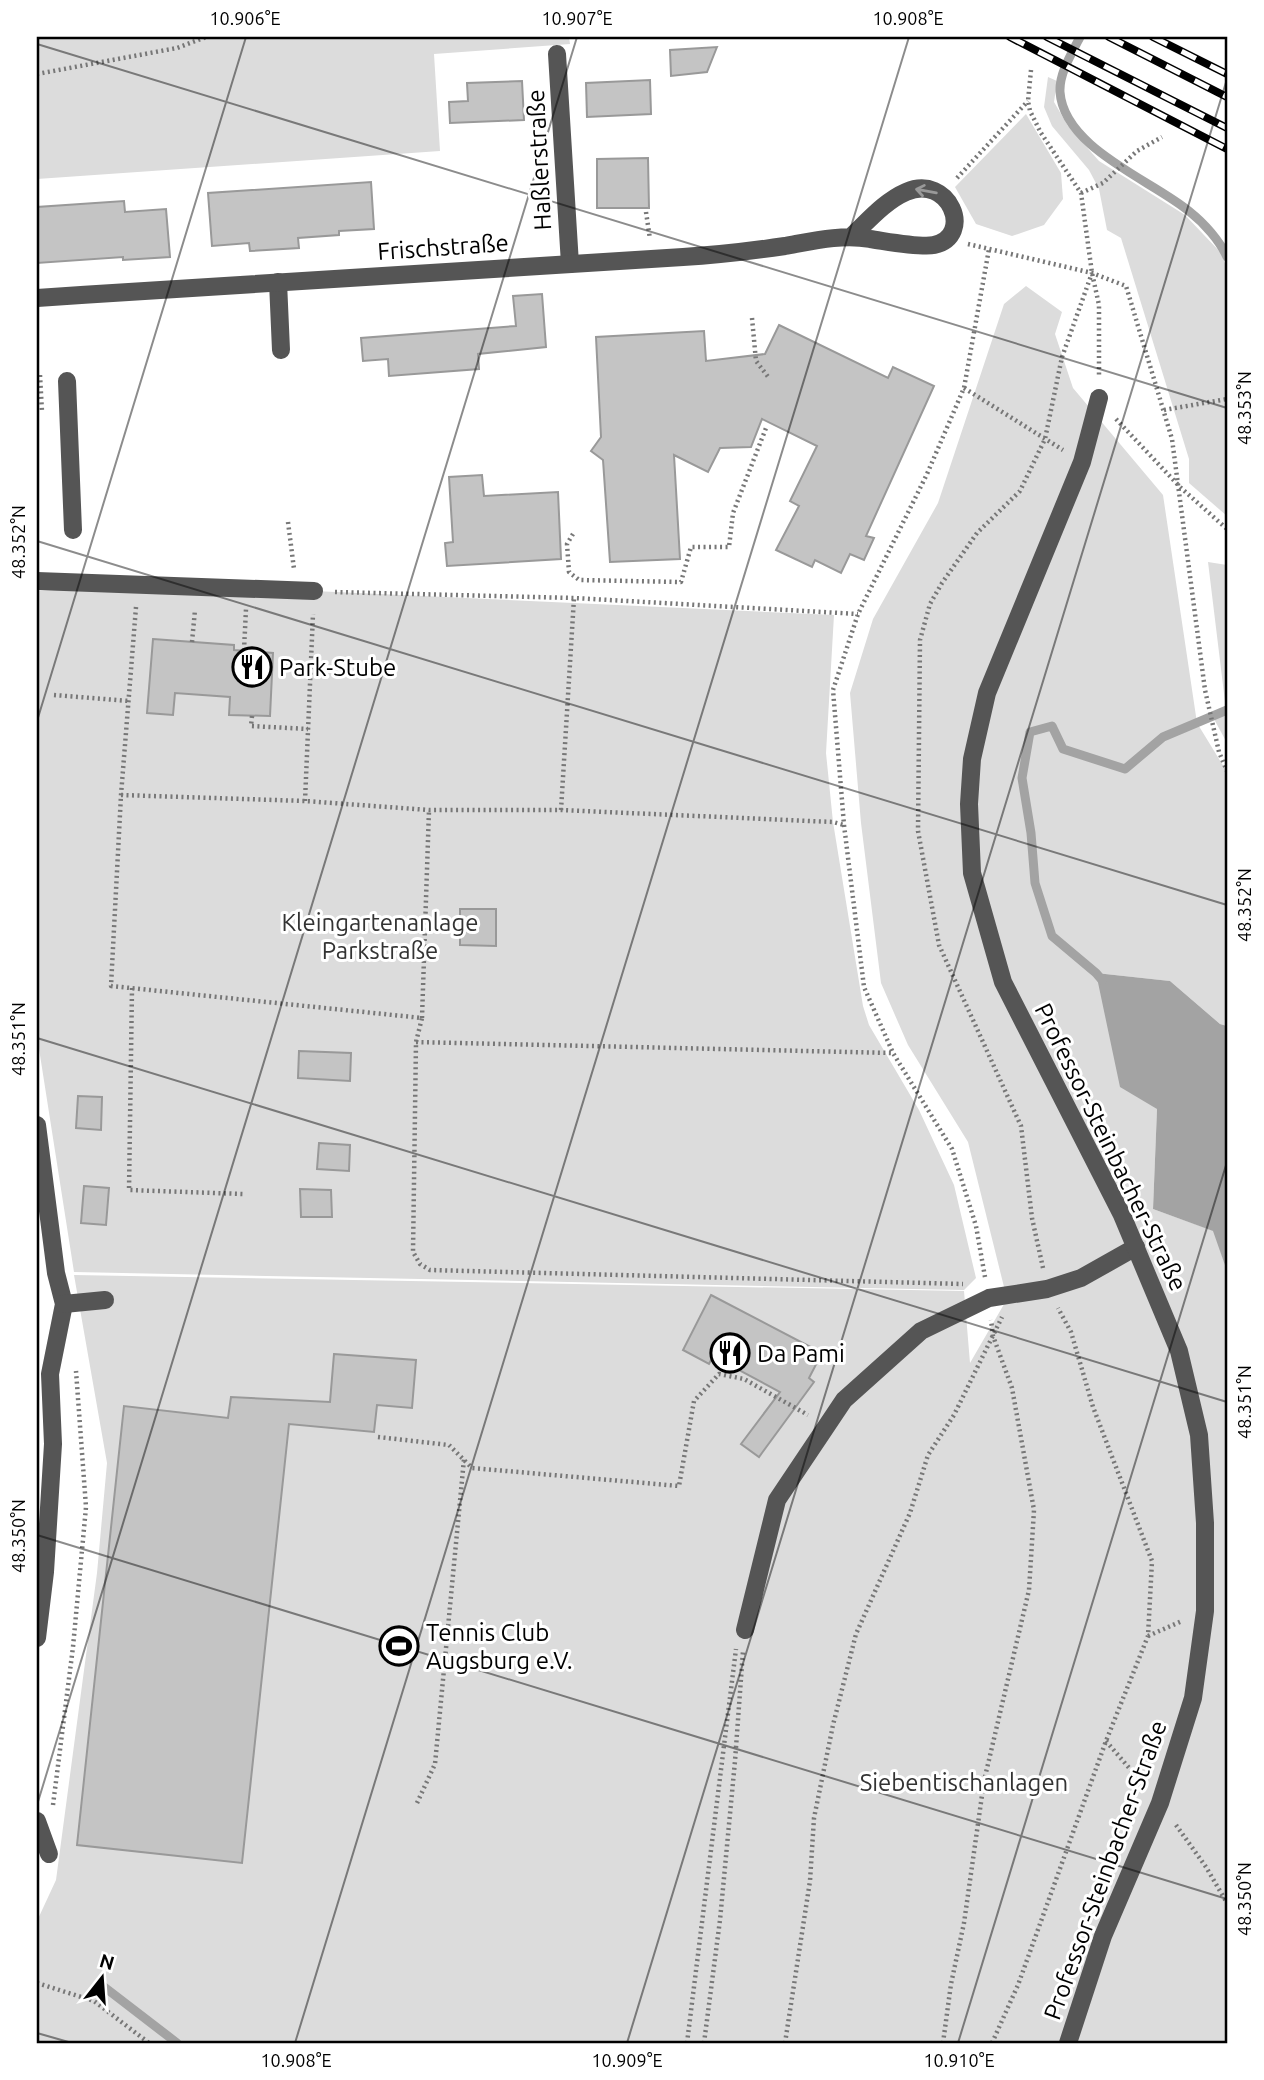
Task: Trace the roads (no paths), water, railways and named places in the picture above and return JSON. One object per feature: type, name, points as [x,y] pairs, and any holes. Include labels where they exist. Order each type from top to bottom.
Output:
[{"type":"street","name":"Haßlerstraße","points":[[557,54],[570,264]]},
{"type":"street","name":"Frischstraße","points":[[37,298],[709,255],[852,236],[934,246],[946,240],[953,227],[955,215],[943,195],[918,188],[894,198],[852,236]]},
{"type":"street","points":[[278,282],[281,350]]},
{"type":"street","points":[[66,381],[73,530]]},
{"type":"street","name":"Professor-Steinbacher-Straße","points":[[1068,2043],[1103,1936],[1160,1804],[1193,1698],[1205,1611],[1205,1523],[1199,1435],[1179,1351],[1136,1247],[1066,1102],[1003,982],[972,873],[969,804],[972,759],[988,693],[1082,462],[1099,398]]},
{"type":"street","points":[[37,581],[314,591]]},
{"type":"street","points":[[37,1125],[56,1273],[64,1304],[50,1374],[53,1444],[45,1572],[37,1638]]},
{"type":"street","points":[[745,1630],[778,1500],[844,1400],[921,1331],[989,1298],[1047,1289],[1081,1278],[1136,1247]]},
{"type":"street","points":[[64,1304],[105,1300]]},
{"type":"street","points":[[37,1821],[49,1854]]},
{"type":"waterway","points":[[1080,37],[1060,85],[1065,112],[1077,130],[1113,162],[1195,216],[1216,239],[1227,257]]},
{"type":"waterway","points":[[1102,980],[1052,936],[1035,883],[1031,833],[1022,778],[1030,732],[1052,726],[1063,749],[1125,769],[1163,737],[1227,710]]},
{"type":"waterway","points":[[99,1983],[177,2043]]},
{"type":"railway","points":[[1010,37],[1227,149]]},
{"type":"railway","points":[[1047,37],[1227,128]]},
{"type":"railway","points":[[1109,37],[1227,97]]},
{"type":"railway","points":[[1153,37],[1227,74]]},
{"type":"place","name":"Park-Stube","points":[[252,667]]},
{"type":"place","name":"Da Pami","points":[[730,1353]]},
{"type":"place","name":"Tennis Club Augsburg e.V.","points":[[399,1646]]},
{"type":"park label","name":"Kleingartenanlage Parkstraße","points":[[380,936]]},
{"type":"park label","name":"Siebentischanlagen","points":[[964,1782]]}]
